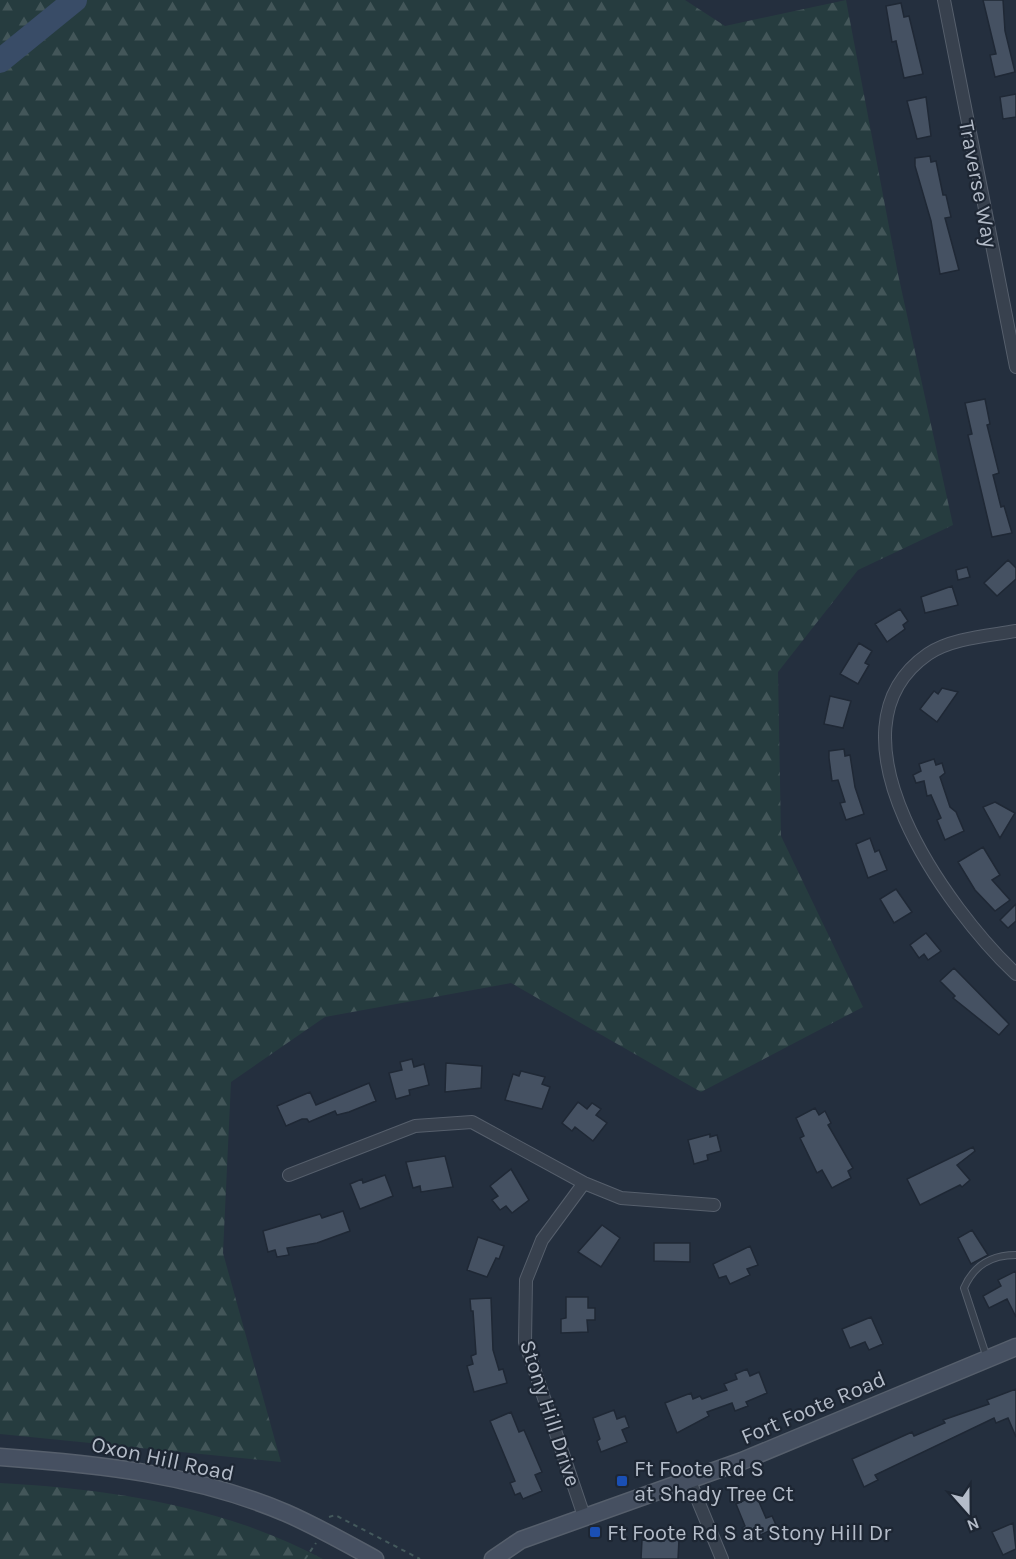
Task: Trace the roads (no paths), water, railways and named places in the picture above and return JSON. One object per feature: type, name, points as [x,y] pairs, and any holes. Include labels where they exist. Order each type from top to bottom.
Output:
[{"type":"street","name":"Traverse Way","points":[[944,0],[1016,368]]},
{"type":"street","points":[[1016,630],[942,647],[910,669],[895,691],[890,704],[885,726],[885,748],[887,764],[908,824],[928,866],[976,933],[1016,974]]},
{"type":"street","points":[[289,1175],[415,1126],[472,1122],[584,1183],[621,1198],[714,1204]]},
{"type":"street","name":"Stony Hill Drive","points":[[584,1183],[542,1240],[526,1280],[525,1342],[584,1516]]},
{"type":"street","name":"Fort Foote Road","points":[[493,1559],[521,1540],[742,1461],[1016,1347]]},
{"type":"street","name":"Oxon Hill Road","points":[[0,1457],[74,1462],[130,1470],[202,1485],[285,1513],[375,1559]]},
{"type":"street","points":[[688,1479],[722,1559]]},
{"type":"lane","points":[[987,1359],[964,1288],[971,1272],[997,1255],[1016,1255]]},
{"type":"waterway","points":[[0,61],[75,0]]},
{"type":"place","name":"Ft Foote Rd S at Shady Tree Ct","points":[[622,1481]]},
{"type":"place","name":"Ft Foote Rd S at Stony Hill Dr","points":[[595,1532]]}]
